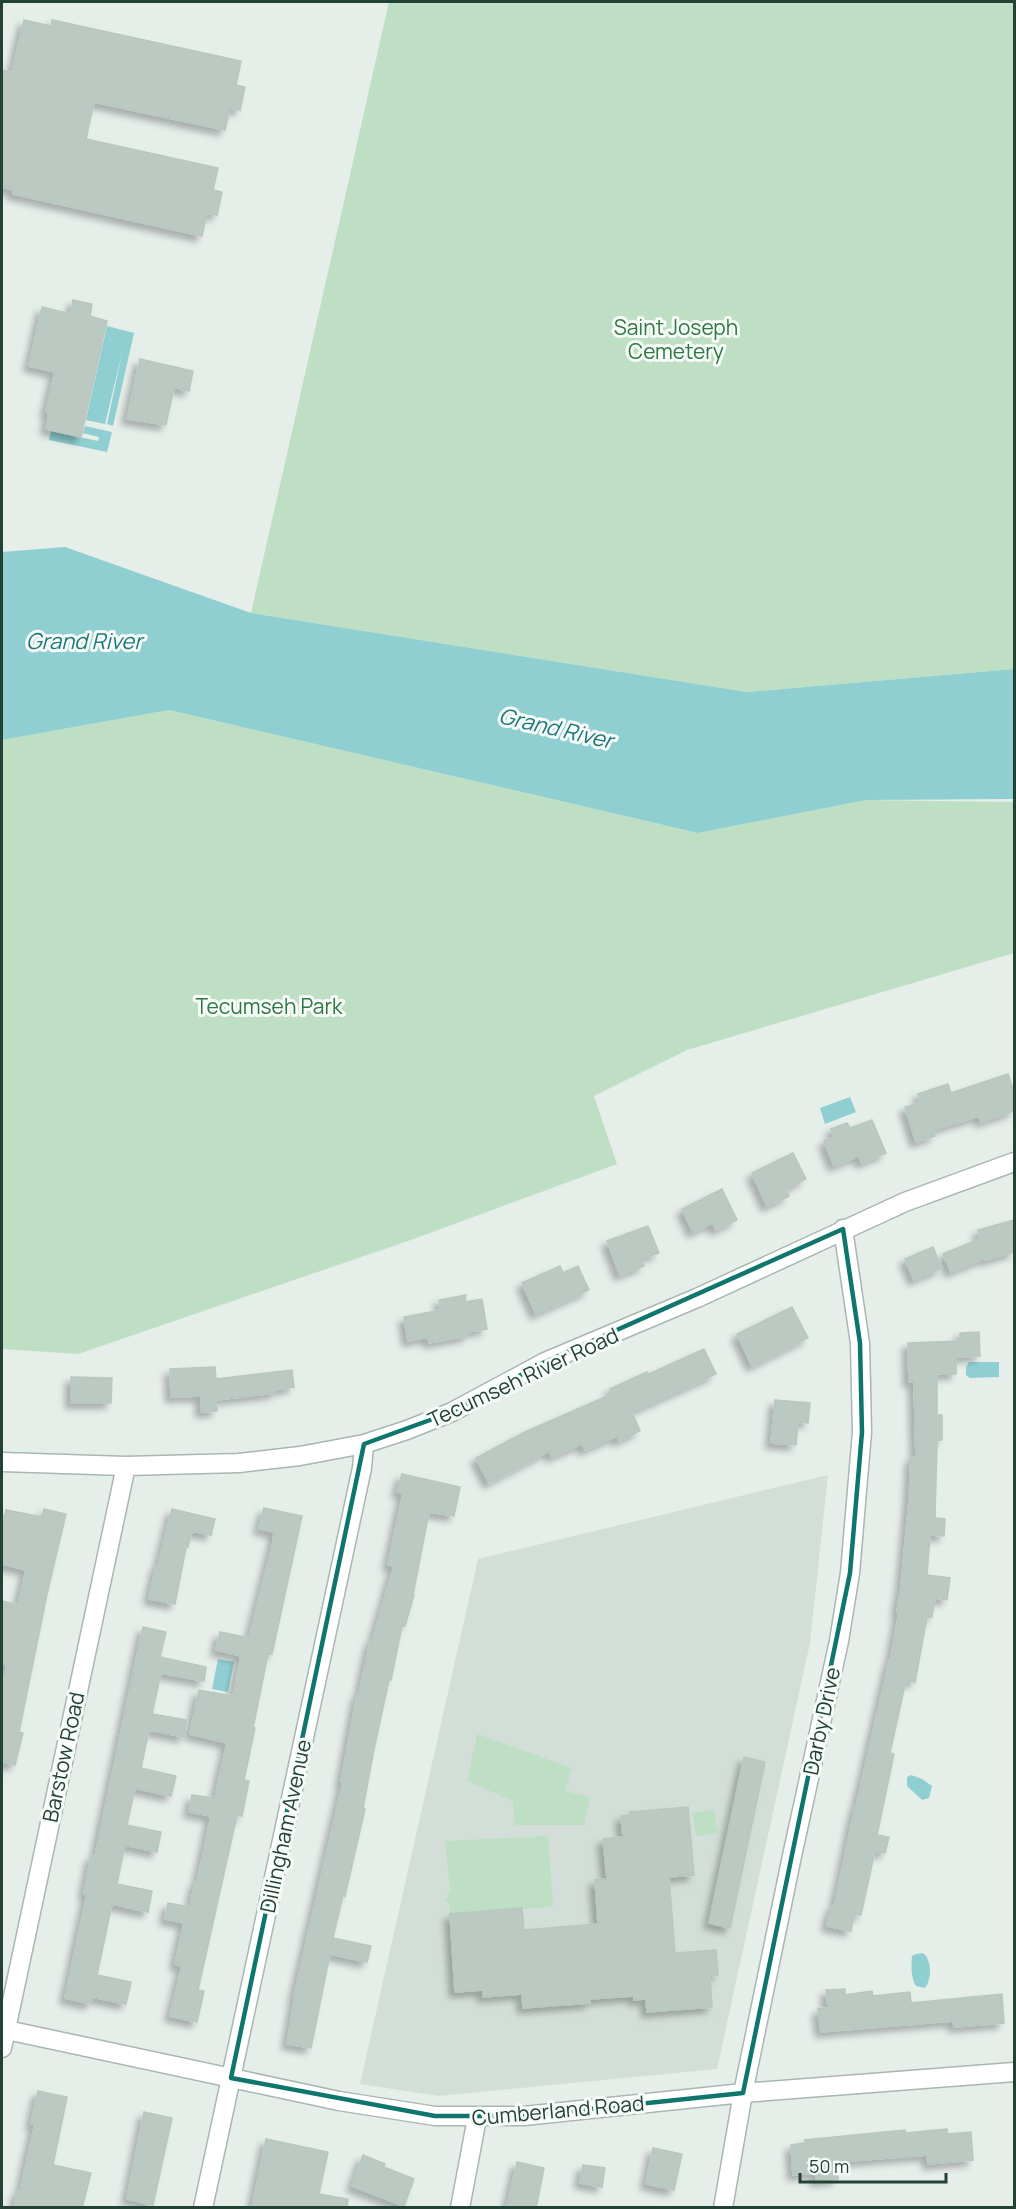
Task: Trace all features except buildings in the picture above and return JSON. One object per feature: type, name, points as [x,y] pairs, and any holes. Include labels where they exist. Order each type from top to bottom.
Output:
[{"type":"street","name":"Tecumseh River Road","points":[[2,1462],[126,1466],[239,1463],[364,1444],[452,1412],[545,1362],[697,1298],[905,1202],[1014,1162]]},
{"type":"street","name":"Darby Drive","points":[[723,2208],[743,2093],[839,1641],[850,1573],[862,1432],[860,1343],[843,1229]]},
{"type":"street","name":"Dillingham Avenue","points":[[203,2208],[360,1479],[364,1444]]},
{"type":"street","name":"Barstow Road","points":[[3,2036],[126,1466]]},
{"type":"street","name":"Cumberland Road","points":[[3,2036],[402,2112],[477,2118],[524,2116],[743,2093],[1014,2072]]},
{"type":"street","points":[[460,2208],[477,2118]]},
{"type":"highlighted area","points":[[843,1229],[860,1343],[862,1432],[850,1573],[743,2093],[524,2116],[435,2116],[231,2078],[364,1444],[452,1412],[545,1362]]},
{"type":"shaded area","points":[[828,1475],[810,1643],[717,2069],[439,2096],[360,2084],[478,1559]]},
{"type":"green space","name":"Saint Joseph Cemetery","points":[[389,2],[1014,2],[1014,669],[747,692],[251,613]]},
{"type":"green space","name":"Tecumseh Park","points":[[169,710],[698,833],[866,800],[1014,802],[1014,953],[687,1050],[594,1096],[617,1164],[408,1241],[78,1354],[2,1349],[2,740]]},
{"type":"green space","points":[[477,1734],[572,1768],[565,1791],[590,1797],[584,1825],[515,1825],[513,1801],[467,1781]]},
{"type":"green space","points":[[714,1809],[718,1833],[696,1836],[692,1813]]},
{"type":"green space","points":[[548,1836],[553,1907],[450,1914],[449,1902],[445,1902],[450,1890],[445,1841]]},
{"type":"water","points":[[107,326],[134,333],[113,426],[107,424],[123,349],[105,424],[86,420]]},
{"type":"water","points":[[85,426],[112,432],[107,452],[49,440],[51,431],[98,441],[99,437],[83,433]]},
{"type":"water","name":"Grand River","points":[[65,547],[251,613],[747,692],[1014,669],[1014,799],[866,800],[698,833],[169,710],[2,740],[2,552]]},
{"type":"water","points":[[850,1097],[856,1112],[825,1124],[820,1108]]},
{"type":"water","points":[[969,1362],[999,1362],[999,1377],[970,1378],[966,1375]]},
{"type":"water","points":[[218,1659],[234,1662],[228,1692],[212,1689]]},
{"type":"water","points":[[911,1775],[932,1786],[929,1798],[922,1800],[907,1786],[907,1777]]},
{"type":"water","points":[[923,1953],[928,1960],[930,1970],[925,1988],[916,1986],[912,1968],[912,1956]]}]
